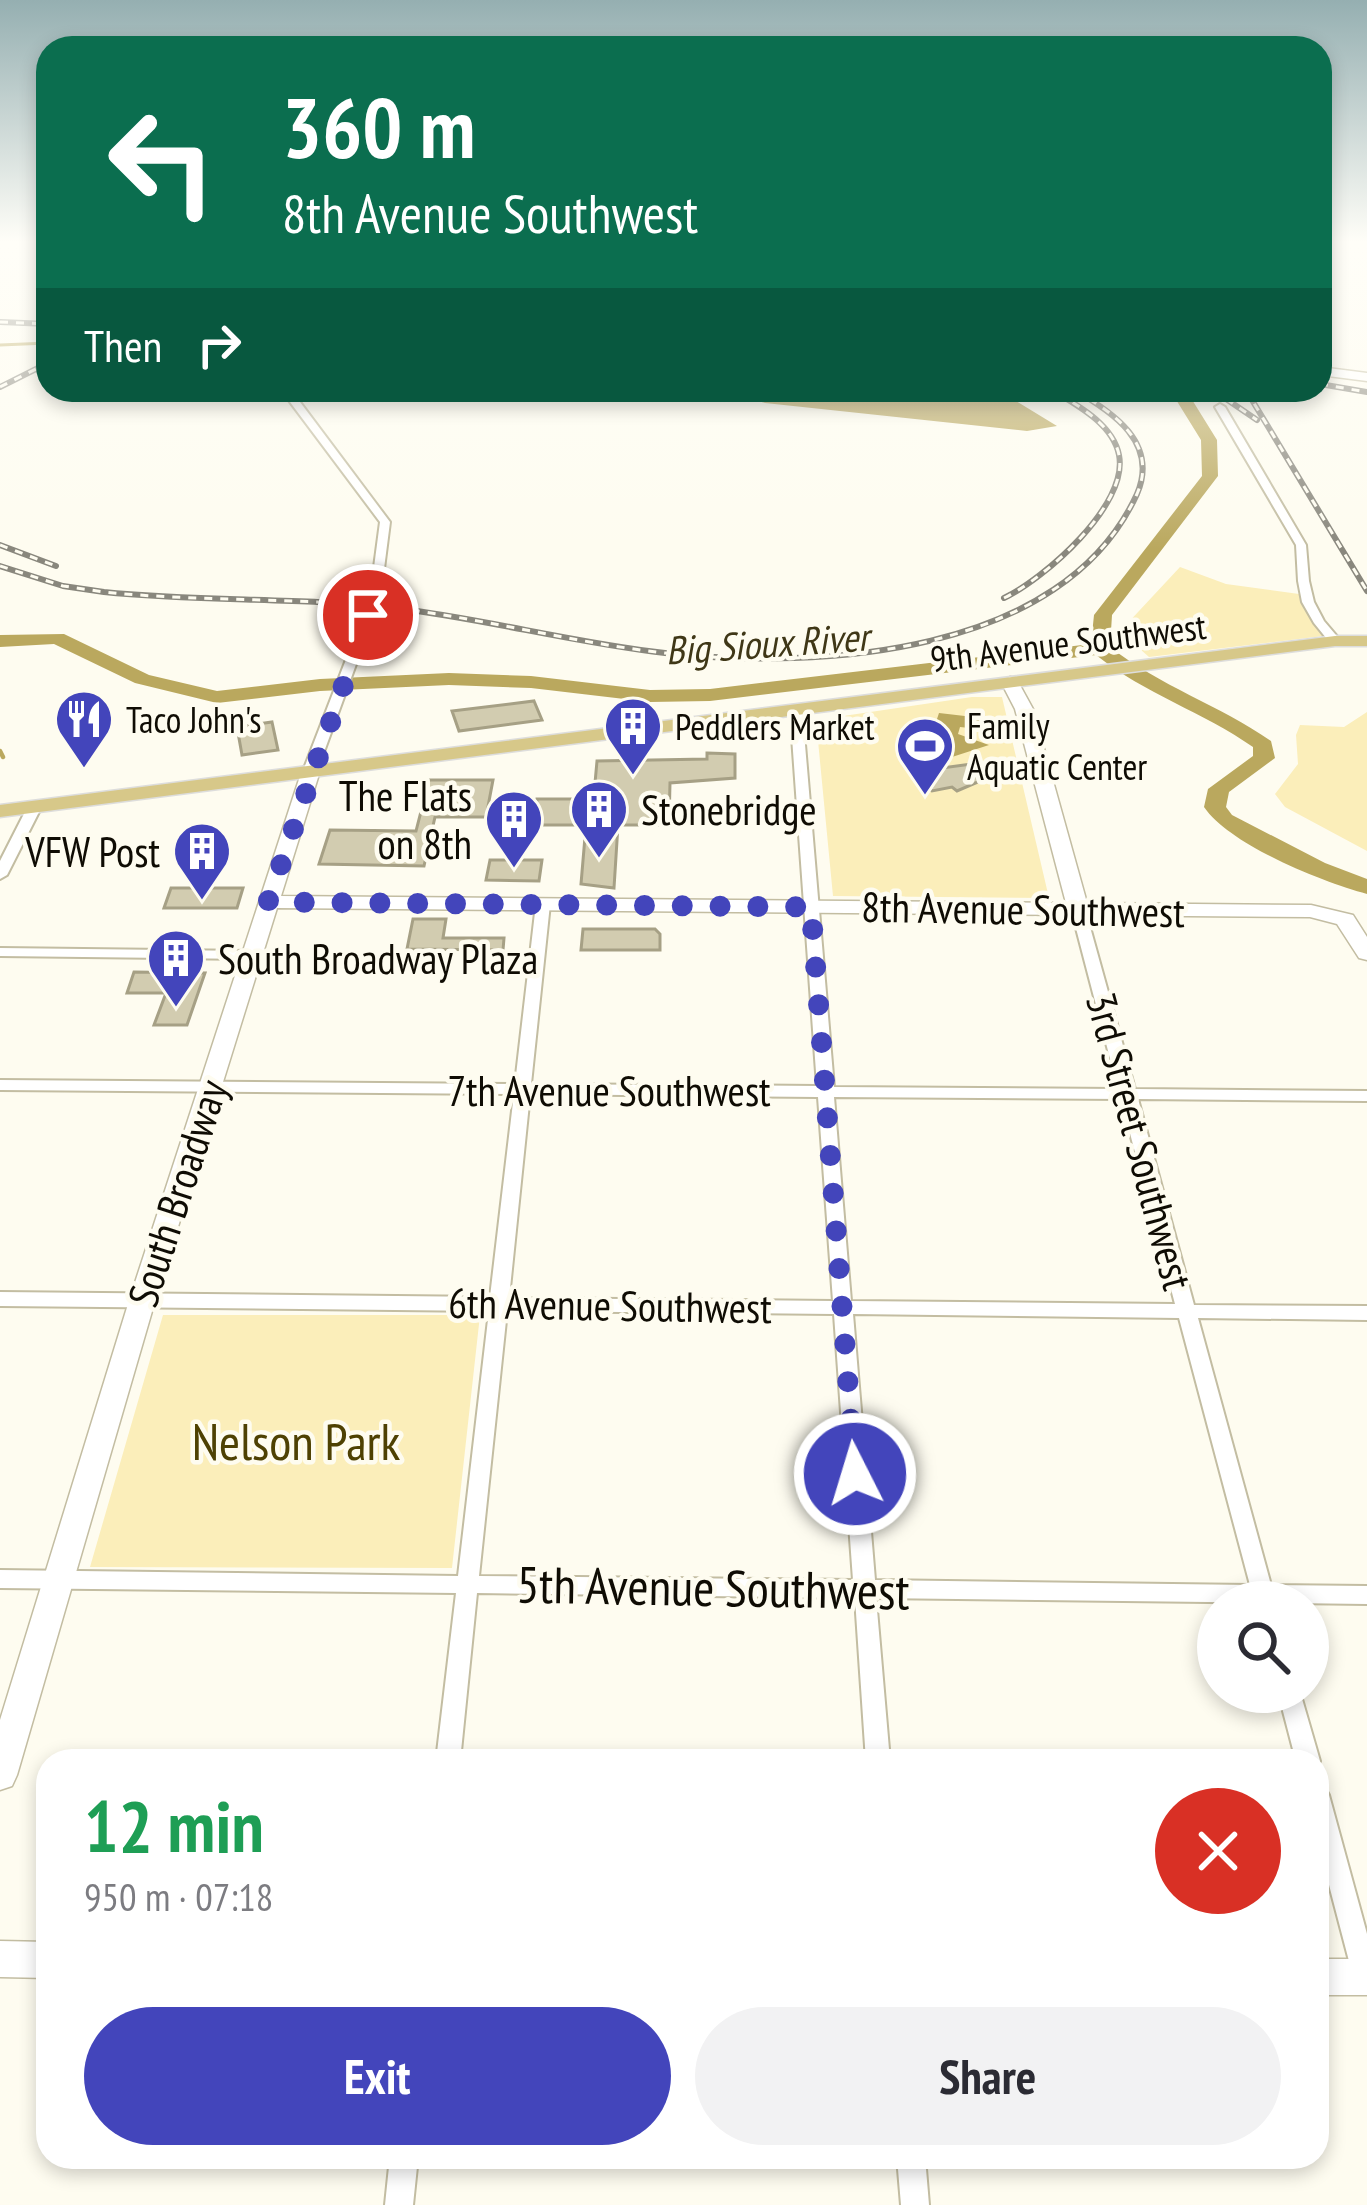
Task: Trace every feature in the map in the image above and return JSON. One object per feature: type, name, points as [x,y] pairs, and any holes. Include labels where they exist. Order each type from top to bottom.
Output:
[{"type":"main road","name":"9th Avenue Southwest","points":[[0,811],[1367,637]]},
{"type":"street","points":[[1332,373],[1367,377]]},
{"type":"street","points":[[295,402],[385,522],[377,590]]},
{"type":"street","points":[[1220,406],[1300,545],[1306,561],[1304,590],[1315,616],[1335,641]]},
{"type":"street","name":"South Broadway","points":[[0,1775],[251,955],[310,771],[368,615]]},
{"type":"street","name":"3rd Street Southwest","points":[[1010,682],[1024,709],[1259,1581]]},
{"type":"street","points":[[796,709],[877,1749]]},
{"type":"street","points":[[0,875],[35,806]]},
{"type":"street","name":"8th Avenue Southwest","points":[[268,902],[1311,911],[1345,920],[1367,953]]},
{"type":"street","points":[[449,1749],[543,904]]},
{"type":"street","points":[[0,952],[251,955]]},
{"type":"street","name":"7th Avenue Southwest","points":[[0,1085],[1367,1096]]},
{"type":"street","name":"6th Avenue Southwest","points":[[0,1299],[1367,1312]]},
{"type":"street","name":"5th Avenue Southwest","points":[[0,1579],[1197,1596]]},
{"type":"street","name":"5th Avenue Southwest","points":[[1329,1596],[1367,1595]]},
{"type":"street","points":[[1295,1713],[1305,1749]]},
{"type":"street","points":[[1329,1840],[1367,1978],[1329,1977]]},
{"type":"street","points":[[0,1959],[36,1960]]},
{"type":"street","points":[[399,2205],[403,2169]]},
{"type":"street","points":[[912,2169],[915,2205]]},
{"type":"green space","points":[[1180,567],[1226,584],[1299,594],[1323,636],[1149,657],[1132,642],[1125,626]]},
{"type":"green space","name":"Family Aquatic Center","points":[[972,697],[1002,697],[1049,898],[833,896],[816,720]]},
{"type":"green space","points":[[1367,712],[1367,851],[1285,807],[1275,794],[1298,764],[1300,725],[1344,727]]},
{"type":"green space","name":"Nelson Park","points":[[163,1315],[480,1315],[452,1568],[90,1567]]},
{"type":"shaded area","points":[[1018,402],[1057,426],[1027,431],[765,403]]},
{"type":"shaded area","points":[[939,713],[982,718],[979,729],[960,727],[958,734],[989,745],[952,757],[905,749],[934,733],[910,729],[912,722],[935,725]]},
{"type":"building","points":[[534,701],[542,720],[459,731],[452,711]]},
{"type":"building","points":[[272,722],[278,750],[242,755],[237,727]]},
{"type":"building","name":"Peddlers Market","points":[[707,753],[735,754],[735,778],[670,783],[669,825],[618,825],[614,888],[581,884],[586,825],[536,825],[537,799],[582,799],[594,794],[597,761],[707,759]]},
{"type":"building","name":"Family Aquatic Center","points":[[979,763],[994,775],[957,791],[952,787],[932,791],[917,778],[938,773],[934,769]]},
{"type":"building","points":[[429,780],[493,780],[486,817],[435,817],[424,866],[319,864],[330,830],[416,831]]},
{"type":"building","name":"The Flats on 8th","points":[[490,860],[542,860],[539,881],[486,880]]},
{"type":"building","name":"VFW Post","points":[[171,888],[243,888],[237,908],[164,908]]},
{"type":"building","points":[[413,919],[446,919],[443,938],[504,938],[503,950],[407,949]]},
{"type":"building","points":[[583,929],[655,929],[660,934],[660,950],[581,950]]},
{"type":"building","name":"South Broadway Plaza","points":[[134,972],[205,973],[187,1025],[154,1025],[166,993],[127,993]]},
{"type":"waterway","points":[[0,345],[36,344]]},
{"type":"waterway","points":[[1100,649],[1103,615],[1210,476],[1209,440],[1185,402]]},
{"type":"waterway","name":"Big Sioux River","points":[[0,641],[57,638],[142,679],[217,697],[320,685],[449,679],[531,682],[650,696],[710,695],[1100,649]]},
{"type":"waterway","name":"Big Sioux River","points":[[1100,649],[1137,678],[1235,725],[1264,745],[1264,758],[1219,789],[1215,807],[1224,820],[1317,868],[1367,887]]},
{"type":"waterway","points":[[0,751],[3,757]]},
{"type":"railway","points":[[0,387],[36,369]]},
{"type":"railway","points":[[1332,386],[1367,392]]},
{"type":"railway","points":[[1004,598],[1040,575],[1080,538],[1098,517],[1119,475],[1119,455],[1110,434],[1071,402]]},
{"type":"railway","points":[[0,566],[63,586],[104,592],[395,608],[665,653],[726,658],[863,653],[931,641],[996,620],[1054,590],[1102,548],[1137,494],[1142,459],[1128,431],[1093,402]]},
{"type":"railway","points":[[1231,402],[1257,420]]},
{"type":"railway","points":[[1253,402],[1367,591]]},
{"type":"railway","points":[[0,545],[56,566]]},
{"type":"place","name":"Taco John's","points":[[84,770]]},
{"type":"place","name":"Peddlers Market","points":[[633,777]]},
{"type":"place","name":"Family Aquatic Center","points":[[925,797]]},
{"type":"place","name":"Stonebridge","points":[[599,860]]},
{"type":"place","name":"The Flats on 8th","points":[[514,870]]},
{"type":"place","name":"VFW Post","points":[[202,902]]},
{"type":"place","name":"South Broadway Plaza","points":[[176,1009]]},
{"type":"route","points":[[368,615],[268,902],[811,907],[855,1474]]}]
